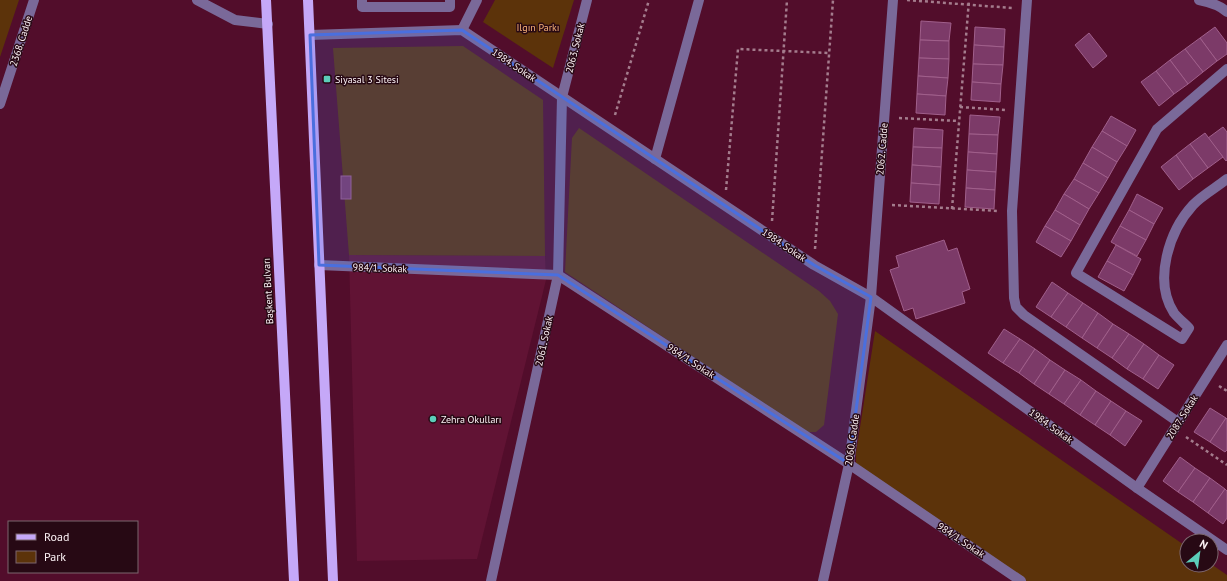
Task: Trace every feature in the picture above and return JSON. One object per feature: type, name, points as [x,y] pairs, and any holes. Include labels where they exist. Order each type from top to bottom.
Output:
[{"type":"main road","name":"Başkent Bulvarı","points":[[266,0],[294,581]]},
{"type":"main road","points":[[308,0],[333,581]]},
{"type":"street","name":"2368. Cadde","points":[[0,104],[34,0]]},
{"type":"street","points":[[197,0],[234,20],[268,24]]},
{"type":"street","points":[[362,0],[362,7],[450,7],[450,0]]},
{"type":"street","points":[[310,34],[462,30],[478,0]]},
{"type":"street","name":"2063. Sokak","points":[[562,97],[588,0]]},
{"type":"street","points":[[655,159],[699,0]]},
{"type":"street","name":"2062. Cadde","points":[[871,297],[893,0]]},
{"type":"street","points":[[1199,0],[1212,3],[1227,12]]},
{"type":"street","points":[[1027,4],[1012,211],[1014,298],[1016,307],[1024,315],[1176,426]]},
{"type":"street","name":"1984. Sokak","points":[[462,30],[814,265],[871,297],[1137,488],[1227,550]]},
{"type":"street","points":[[1227,69],[1157,130],[1076,273],[1182,340],[1189,328],[1174,313],[1167,299],[1163,278],[1166,259],[1172,240],[1182,220],[1194,204],[1227,179]]},
{"type":"street","name":"2061. Sokak","points":[[491,581],[558,275],[562,97]]},
{"type":"street","name":"984/1. Sokak","points":[[319,265],[558,275],[849,464],[1021,581]]},
{"type":"street","name":"2060. Cadde","points":[[823,581],[849,464],[871,297]]},
{"type":"street","name":"2087. Sokak","points":[[1137,488],[1227,345]]},
{"type":"path","points":[[611,129],[649,0]]},
{"type":"path","points":[[771,236],[787,0]]},
{"type":"path","points":[[814,265],[833,0]]},
{"type":"path","points":[[906,0],[969,5],[1027,4]]},
{"type":"path","points":[[952,209],[969,0]]},
{"type":"path","points":[[725,206],[738,49],[829,54]]},
{"type":"path","points":[[960,107],[1019,111]]},
{"type":"path","points":[[884,117],[959,121]]},
{"type":"path","points":[[877,204],[1012,211]]},
{"type":"path","points":[[1176,426],[1227,465]]},
{"type":"highlighted area","points":[[462,30],[814,265],[871,297],[849,464],[558,275],[319,265],[310,35]]},
{"type":"shaded area","name":"Zehra Okulları","points":[[349,255],[545,256],[546,280],[477,559],[357,561]]},
{"type":"green space","points":[[0,0],[19,0],[0,57]]},
{"type":"green space","name":"Ilgın Parkı","points":[[495,0],[574,0],[553,68],[483,22]]},
{"type":"green space","points":[[463,46],[543,100],[545,256],[349,255],[333,48]]},
{"type":"green space","points":[[579,128],[819,291],[830,301],[838,314],[824,425],[816,432],[806,432],[565,272],[572,138]]},
{"type":"green space","points":[[875,331],[1179,541],[1179,573],[1219,573],[1219,570],[1227,575],[1227,581],[1021,581],[856,465],[856,453]]},
{"type":"building","points":[[921,21],[951,23],[949,41],[920,40]]},
{"type":"building","points":[[975,27],[1005,29],[1004,47],[974,45]]},
{"type":"building","points":[[1215,27],[1227,43],[1227,54],[1217,61],[1200,38]]},
{"type":"building","points":[[1089,33],[1107,56],[1093,68],[1075,45]]},
{"type":"building","points":[[1200,38],[1217,61],[1203,72],[1185,49]]},
{"type":"building","points":[[920,40],[949,41],[949,59],[919,58]]},
{"type":"building","points":[[974,45],[1004,47],[1003,65],[973,64]]},
{"type":"building","points":[[1185,49],[1203,72],[1188,84],[1170,60]]},
{"type":"building","points":[[919,58],[949,59],[948,78],[918,76]]},
{"type":"building","points":[[1170,60],[1188,84],[1174,94],[1156,71]]},
{"type":"building","points":[[973,64],[1003,65],[1001,84],[972,82]]},
{"type":"building","points":[[1156,71],[1174,94],[1159,106],[1141,82]]},
{"type":"building","points":[[918,76],[948,78],[946,96],[917,94]]},
{"type":"building","points":[[972,82],[1001,84],[1000,102],[971,100]]},
{"type":"building","points":[[917,94],[946,96],[945,115],[916,113]]},
{"type":"building","points":[[970,115],[1000,117],[998,135],[969,134]]},
{"type":"building","points":[[1111,116],[1136,130],[1127,146],[1102,131]]},
{"type":"building","points":[[1223,127],[1227,132],[1226,161],[1208,138]]},
{"type":"building","points":[[914,128],[943,130],[942,148],[913,147]]},
{"type":"building","points":[[1102,131],[1127,146],[1117,162],[1092,147]]},
{"type":"building","points":[[1205,133],[1223,157],[1208,168],[1190,144]]},
{"type":"building","points":[[969,134],[998,135],[997,154],[968,152]]},
{"type":"building","points":[[1190,144],[1208,168],[1193,179],[1176,155]]},
{"type":"building","points":[[913,147],[942,148],[941,167],[912,165]]},
{"type":"building","points":[[1092,147],[1117,162],[1108,178],[1083,163]]},
{"type":"building","points":[[968,152],[997,154],[996,172],[967,170]]},
{"type":"building","points":[[1176,155],[1193,179],[1179,190],[1161,167]]},
{"type":"building","points":[[1083,163],[1108,178],[1099,193],[1074,179]]},
{"type":"building","points":[[912,165],[941,167],[940,185],[911,183]]},
{"type":"building","points":[[967,170],[996,172],[995,190],[966,188]]},
{"type":"building","points":[[341,176],[351,176],[351,199],[341,199]]},
{"type":"building","points":[[1074,179],[1099,193],[1089,209],[1064,194]]},
{"type":"building","points":[[911,183],[940,185],[939,204],[910,202]]},
{"type":"building","points":[[966,188],[995,190],[994,209],[965,207]]},
{"type":"building","points":[[1064,194],[1089,209],[1080,225],[1055,210]]},
{"type":"building","points":[[1137,194],[1163,208],[1154,224],[1129,210]]},
{"type":"building","points":[[1055,210],[1080,225],[1071,241],[1045,226]]},
{"type":"building","points":[[1129,210],[1154,224],[1146,240],[1120,226]]},
{"type":"building","points":[[1045,226],[1071,241],[1061,257],[1036,242]]},
{"type":"building","points":[[1120,226],[1146,240],[1137,256],[1111,242]]},
{"type":"building","points":[[944,240],[948,251],[957,248],[970,289],[962,292],[965,303],[916,319],[913,308],[904,311],[890,270],[899,267],[896,256]]},
{"type":"building","points":[[1116,245],[1141,259],[1133,275],[1107,261]]},
{"type":"building","points":[[1107,261],[1133,275],[1124,291],[1098,277]]},
{"type":"building","points":[[1052,282],[1068,293],[1051,317],[1036,307]]},
{"type":"building","points":[[1068,293],[1083,303],[1066,327],[1051,317]]},
{"type":"building","points":[[1083,303],[1098,313],[1082,338],[1066,327]]},
{"type":"building","points":[[1098,313],[1113,324],[1097,348],[1082,338]]},
{"type":"building","points":[[1113,324],[1129,334],[1112,358],[1097,348]]},
{"type":"building","points":[[1004,329],[1020,339],[1003,363],[988,353]]},
{"type":"building","points":[[1129,334],[1144,344],[1127,369],[1112,358]]},
{"type":"building","points":[[1020,339],[1035,349],[1019,373],[1003,363]]},
{"type":"building","points":[[1144,344],[1159,355],[1143,379],[1127,369]]},
{"type":"building","points":[[1035,349],[1050,360],[1034,384],[1019,373]]},
{"type":"building","points":[[1159,355],[1174,365],[1158,389],[1143,379]]},
{"type":"building","points":[[1050,360],[1065,370],[1049,394],[1034,384]]},
{"type":"building","points":[[1065,370],[1081,380],[1064,404],[1049,394]]},
{"type":"building","points":[[1081,380],[1096,391],[1080,415],[1064,404]]},
{"type":"building","points":[[1096,391],[1111,401],[1095,425],[1080,415]]},
{"type":"building","points":[[1111,401],[1126,411],[1110,435],[1095,425]]},
{"type":"building","points":[[1210,408],[1226,418],[1210,442],[1194,432]]},
{"type":"building","points":[[1126,411],[1142,421],[1125,446],[1110,435]]},
{"type":"building","points":[[1226,418],[1227,450],[1225,452],[1210,442]]},
{"type":"building","points":[[1180,457],[1195,468],[1178,492],[1163,481]]},
{"type":"building","points":[[1195,468],[1210,478],[1193,502],[1178,492]]},
{"type":"building","points":[[1210,478],[1225,489],[1208,513],[1193,502]]},
{"type":"building","points":[[1225,489],[1227,491],[1227,518],[1223,524],[1208,513]]},
{"type":"place","name":"Siyasal 3 Sitesi","points":[[327,79]]},
{"type":"place","name":"Zehra Okulları","points":[[433,419]]}]
